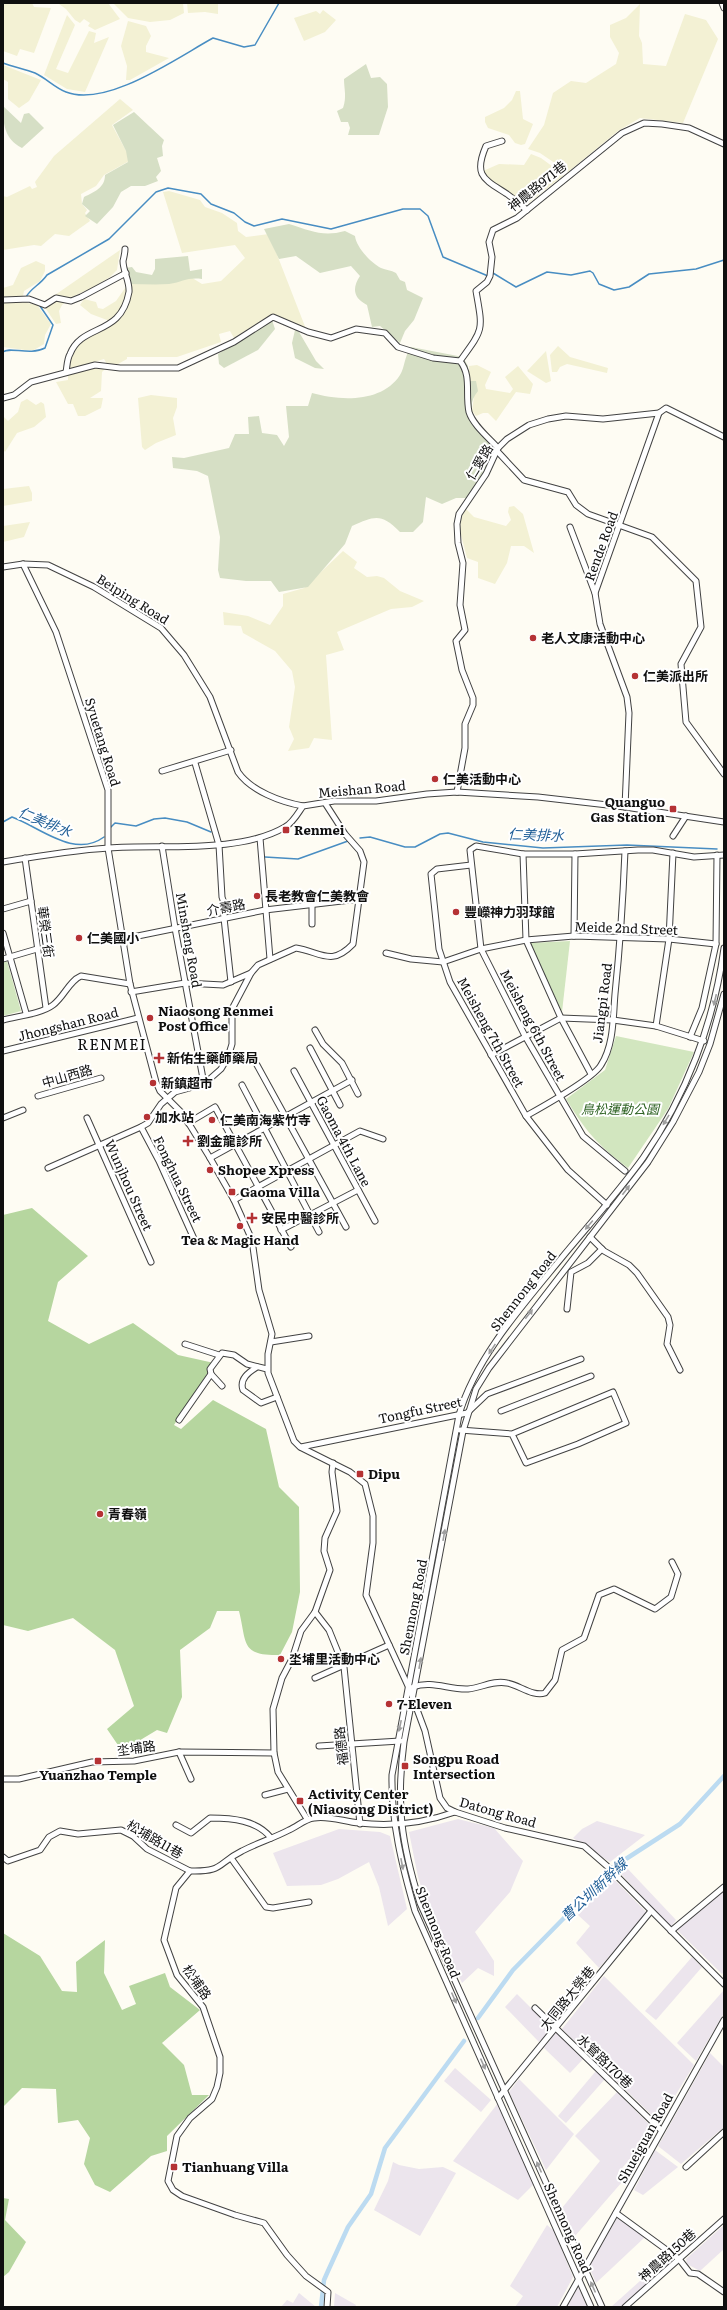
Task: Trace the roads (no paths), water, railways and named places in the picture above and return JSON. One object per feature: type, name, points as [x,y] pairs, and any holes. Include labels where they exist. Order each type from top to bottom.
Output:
[{"type":"street","points":[[722,3],[724,8]]},
{"type":"street","name":"神農路971巷","points":[[460,361],[479,334],[481,327],[476,291],[487,282],[490,276],[492,257],[489,242],[490,234],[497,226],[510,222],[527,210],[550,189],[590,161],[614,138],[644,123],[689,128],[724,144]]},
{"type":"street","points":[[502,141],[486,146],[482,155],[481,171],[484,180],[527,210]]},
{"type":"street","points":[[66,372],[70,354],[75,345],[89,333],[114,322],[120,314],[129,291],[123,262],[125,249]]},
{"type":"street","points":[[3,300],[29,299],[45,304],[56,298],[70,301],[92,292],[126,273]]},
{"type":"street","points":[[3,398],[14,395],[31,382],[100,364],[120,368],[178,368],[234,342],[273,317],[308,332],[331,338],[356,330],[386,333],[398,347],[433,358],[460,361],[467,375],[467,398],[472,417],[497,450],[524,480],[568,492],[576,505],[588,514],[652,538],[696,581],[701,626],[681,664],[686,722],[724,774]]},
{"type":"street","points":[[659,413],[666,408],[724,437]]},
{"type":"street","name":"仁愛路","points":[[457,792],[465,748],[465,724],[473,705],[473,698],[462,670],[456,641],[465,630],[460,605],[463,563],[458,543],[457,524],[459,514],[486,474],[497,450],[507,439],[529,425],[548,419],[566,416],[603,419],[659,413]]},
{"type":"street","name":"Rende Road","points":[[625,807],[629,713],[627,697],[600,624],[595,593],[659,413]]},
{"type":"street","points":[[570,527],[595,593]]},
{"type":"street","name":"Beiping Road","points":[[3,567],[23,564],[48,565],[94,587],[161,628],[184,655],[210,697],[230,750],[243,779],[270,795],[290,804],[303,806]]},
{"type":"street","name":"Syuetang Road","points":[[23,564],[56,632],[106,784],[108,848],[130,984],[156,1082],[167,1099],[183,1114],[234,1200],[254,1247],[263,1308],[270,1326],[271,1342]]},
{"type":"street","points":[[162,772],[195,763],[230,750]]},
{"type":"street","points":[[195,763],[219,845],[224,918],[231,982]]},
{"type":"street","name":"Meishan Road","points":[[3,862],[108,848],[219,845],[260,838],[286,827],[303,806],[325,803],[376,801],[427,794],[457,792],[538,797],[625,807],[724,822]]},
{"type":"street","points":[[48,1168],[100,1147],[148,1123],[167,1099],[175,1092],[204,1084],[221,1069],[228,1057],[232,1044],[232,1009],[251,973],[258,965],[270,958],[296,948],[329,958],[343,954],[352,944],[364,862],[360,851],[345,834],[325,803]]},
{"type":"street","points":[[673,836],[686,816]]},
{"type":"street","points":[[260,838],[270,958]]},
{"type":"street","name":"Minsheng Road","points":[[162,846],[175,928],[204,1084]]},
{"type":"street","name":"Meisheng 6th Street","points":[[523,854],[476,846],[470,850],[481,949],[525,1036],[583,1136],[625,1171]]},
{"type":"street","points":[[591,1074],[561,1018],[526,940],[523,854],[575,854],[653,850],[694,857],[724,855]]},
{"type":"street","name":"Jiangpi Road","points":[[526,1116],[560,1097],[591,1074],[601,1066],[605,1057],[609,1046],[613,1020],[621,937],[626,851]]},
{"type":"street","points":[[656,1026],[669,939],[673,853]]},
{"type":"street","points":[[574,936],[575,854]]},
{"type":"street","points":[[690,1037],[702,1008],[716,944],[717,855]]},
{"type":"street","name":"華榮三街","points":[[25,858],[46,1008]]},
{"type":"street","name":"Meisheng 7th Street","points":[[471,865],[437,869],[431,874],[439,950],[450,982],[526,1116],[568,1170],[612,1209]]},
{"type":"street","name":"介壽路","points":[[123,939],[265,910],[359,899]]},
{"type":"street","points":[[3,909],[31,901]]},
{"type":"street","points":[[312,904],[312,924]]},
{"type":"street","points":[[3,932],[26,1013]]},
{"type":"street","name":"Meide 2nd Street","points":[[443,962],[481,949],[526,940],[574,936],[669,939],[716,944]]},
{"type":"street","name":"Shennong Road","points":[[591,2307],[415,1911],[403,1871],[394,1826],[392,1775],[397,1740],[409,1688],[457,1429],[470,1386],[482,1364],[523,1305],[642,1158],[667,1119],[680,1095],[702,1040],[714,1002],[724,948]]},
{"type":"street","points":[[3,958],[37,949]]},
{"type":"street","points":[[386,952],[411,959],[443,962]]},
{"type":"street","points":[[132,992],[185,983],[223,985],[251,973]]},
{"type":"street","points":[[3,1020],[46,1008],[59,1000],[77,978],[91,977],[105,982],[130,984]]},
{"type":"street","name":"Shennong Road","points":[[602,2307],[420,1902],[410,1869],[401,1826],[400,1776],[404,1742],[413,1702],[463,1431],[467,1413],[476,1389],[490,1368],[648,1162],[673,1122],[692,1085],[710,1044],[724,994]]},
{"type":"street","name":"Jhongshan Road","points":[[3,1051],[138,1018]]},
{"type":"street","points":[[492,1055],[561,1018],[613,1020],[656,1026],[702,1040],[710,1044]]},
{"type":"street","points":[[315,1030],[323,1044],[342,1063],[358,1094]]},
{"type":"street","points":[[310,1048],[340,1105]]},
{"type":"street","points":[[257,1065],[346,1227]]},
{"type":"street","name":"Gaoma 4th Lane","points":[[294,1071],[375,1221]]},
{"type":"street","name":"中山西路","points":[[38,1096],[101,1078]]},
{"type":"street","points":[[210,1158],[352,1080]]},
{"type":"street","points":[[242,1086],[319,1232]]},
{"type":"street","points":[[188,1123],[215,1107],[291,1247]]},
{"type":"street","points":[[3,1118],[23,1110]]},
{"type":"street","name":"Wunjhou Street","points":[[87,1118],[151,1262]]},
{"type":"street","name":"Fonghua Street","points":[[140,1127],[159,1161],[195,1241]]},
{"type":"street","points":[[234,1200],[360,1130],[383,1139]]},
{"type":"street","points":[[281,1230],[358,1190]]},
{"type":"street","points":[[590,1237],[602,1249],[637,1273],[669,1318],[670,1325],[667,1344],[680,1370]]},
{"type":"street","points":[[568,1309],[571,1272],[588,1263],[602,1249]]},
{"type":"street","points":[[300,1447],[289,1430],[267,1369],[271,1342],[309,1336]]},
{"type":"street","points":[[185,1344],[219,1355],[227,1353],[234,1355],[247,1364],[267,1369]]},
{"type":"street","points":[[179,1420],[210,1374],[210,1370],[219,1355]]},
{"type":"street","name":"Tongfu Street","points":[[300,1447],[467,1413],[487,1394],[581,1358]]},
{"type":"street","points":[[257,1367],[247,1374],[244,1379],[243,1390],[261,1403],[277,1397]]},
{"type":"street","points":[[210,1374],[222,1386]]},
{"type":"street","points":[[501,1411],[591,1376]]},
{"type":"street","points":[[457,1429],[463,1431],[512,1434],[566,1413],[613,1392],[626,1423],[578,1444],[526,1463],[512,1434]]},
{"type":"street","name":"Datong Road","points":[[300,1447],[361,1479],[369,1496],[373,1516],[373,1544],[366,1595],[409,1688],[425,1731],[440,1798],[447,1808],[506,1828],[584,1846],[607,1866],[614,1875],[651,1911]]},
{"type":"street","points":[[307,1820],[278,1772],[274,1753],[273,1709],[282,1678],[292,1659],[304,1625],[315,1612],[330,1570],[324,1551],[325,1538],[337,1512],[332,1472],[333,1463]]},
{"type":"street","points":[[409,1688],[429,1683],[466,1689],[501,1682],[536,1693],[545,1693],[555,1680],[562,1650],[584,1638],[599,1595],[614,1589],[655,1609],[671,1597],[678,1574],[672,1562]]},
{"type":"street","name":"福德路","points":[[315,1612],[329,1630],[344,1667],[360,1824]]},
{"type":"street","points":[[315,1678],[344,1667],[389,1645]]},
{"type":"street","points":[[319,1746],[397,1740],[404,1742]]},
{"type":"street","points":[[179,1752],[191,1779]]},
{"type":"street","name":"坔埔路","points":[[3,1779],[19,1779],[92,1762],[134,1761],[179,1752],[274,1753]]},
{"type":"street","points":[[265,1795],[288,1789]]},
{"type":"street","points":[[190,1871],[212,1870],[242,1850],[289,1831],[307,1820],[320,1817],[360,1824],[401,1826],[440,1818],[456,1812]]},
{"type":"street","points":[[176,1825],[191,1833],[210,1818],[257,1824],[263,1828],[271,1838]]},
{"type":"street","name":"松埔路11巷","points":[[3,1857],[8,1861],[40,1850],[49,1837],[60,1831],[78,1834],[121,1830],[133,1836],[147,1849],[190,1871]]},
{"type":"street","points":[[231,1858],[266,1907],[273,1908],[309,1902]]},
{"type":"street","name":"松埔路","points":[[190,1871],[176,1888],[164,1940],[177,1975],[203,2007],[220,2057],[220,2073],[218,2086],[212,2099],[190,2118],[177,2136],[168,2181],[173,2190],[182,2196],[235,2216],[264,2223],[287,2255],[326,2291],[327,2307]]},
{"type":"street","points":[[671,1931],[724,1887]]},
{"type":"street","points":[[651,1911],[724,1984]]},
{"type":"street","name":"大同路大榮巷","points":[[498,2098],[651,1911]]},
{"type":"street","name":"水管路170巷","points":[[535,2008],[661,2130]]},
{"type":"street","name":"Shueiguan Road","points":[[578,2279],[724,2020]]},
{"type":"street","points":[[686,2167],[724,2132]]},
{"type":"street","points":[[616,2213],[679,2259],[690,2272],[698,2274],[724,2292]]},
{"type":"street","name":"神農路150巷","points":[[625,2307],[724,2219]]},
{"type":"street","points":[[563,2307],[578,2279]]},
{"type":"waterway","points":[[3,63],[35,73],[66,92],[83,95],[101,93],[121,87],[142,78],[213,38],[244,47],[255,45],[279,3]]},
{"type":"waterway","points":[[26,297],[30,291],[47,275],[109,239],[156,192],[168,188],[201,194],[211,204],[234,213],[245,222],[254,226],[282,219],[331,229],[403,209],[420,209],[428,216],[443,257],[488,276]]},
{"type":"waterway","points":[[491,275],[493,273],[516,287],[547,272],[571,275],[590,271],[593,273],[599,284],[614,290],[629,287],[649,274],[696,269],[724,260]]},
{"type":"waterway","points":[[3,352],[6,350],[33,351],[45,348],[53,325],[40,306]]},
{"type":"waterway","name":"仁美排水","points":[[3,822],[12,817],[57,839],[81,845],[93,843],[104,837]]},
{"type":"waterway","name":"仁美排水","points":[[111,827],[115,823],[136,826],[154,819],[165,818],[187,822],[211,832]]},
{"type":"waterway","name":"仁美排水","points":[[360,838],[370,837],[405,847],[415,847],[440,834],[448,833],[483,842],[543,848],[627,845],[717,849]]},
{"type":"waterway","name":"仁美排水","points":[[265,857],[298,859],[348,841]]},
{"type":"waterway","name":"曹公圳新幹線","points":[[478,2018],[513,1970],[615,1866],[680,1824],[724,1776]]},
{"type":"waterway","name":"曹公圳新幹線","points":[[321,2307],[324,2280],[348,2227],[371,2194],[385,2148],[464,2041]]},
{"type":"place","name":"老人文康活動中心","points":[[533,638]]},
{"type":"place","name":"仁美派出所","points":[[635,676]]},
{"type":"place","name":"仁美活動中心","points":[[435,779]]},
{"type":"place","name":"Quanguo Gas Station","points":[[673,809]]},
{"type":"place","name":"Renmei","points":[[286,830]]},
{"type":"place","name":"長老教會仁美教會","points":[[257,896]]},
{"type":"place","name":"豐嶸神力羽球館","points":[[456,912]]},
{"type":"place","name":"仁美國小","points":[[79,938]]},
{"type":"place","name":"Niaosong Renmei Post Office","points":[[150,1018]]},
{"type":"place","name":"新佑生藥師藥局","points":[[159,1058]]},
{"type":"place","name":"新鎮超市","points":[[153,1083]]},
{"type":"place","name":"加水站","points":[[147,1117]]},
{"type":"place","name":"仁美南海紫竹寺","points":[[212,1120]]},
{"type":"place","name":"劉金龍診所","points":[[188,1141]]},
{"type":"place","name":"Shopee Xpress","points":[[210,1170]]},
{"type":"place","name":"Gaoma Villa","points":[[232,1192]]},
{"type":"place","name":"安民中醫診所","points":[[252,1218]]},
{"type":"place","name":"Tea & Magic Hand","points":[[240,1226]]},
{"type":"place","name":"Dipu","points":[[360,1474]]},
{"type":"place","name":"青春嶺","points":[[100,1514]]},
{"type":"place","name":"坔埔里活動中心","points":[[281,1659]]},
{"type":"place","name":"7-Eleven","points":[[389,1704]]},
{"type":"place","name":"Yuanzhao Temple","points":[[98,1761]]},
{"type":"place","name":"Songpu Road Intersection","points":[[405,1766]]},
{"type":"place","name":"Activity Center (Niaosong District)","points":[[300,1801]]},
{"type":"place","name":"Tianhuang Villa","points":[[174,2167]]},
{"type":"district","name":"RENMEI","points":[[112,1045]]},
{"type":"park label","name":"鳥松運動公園","points":[[620,1109]]}]
